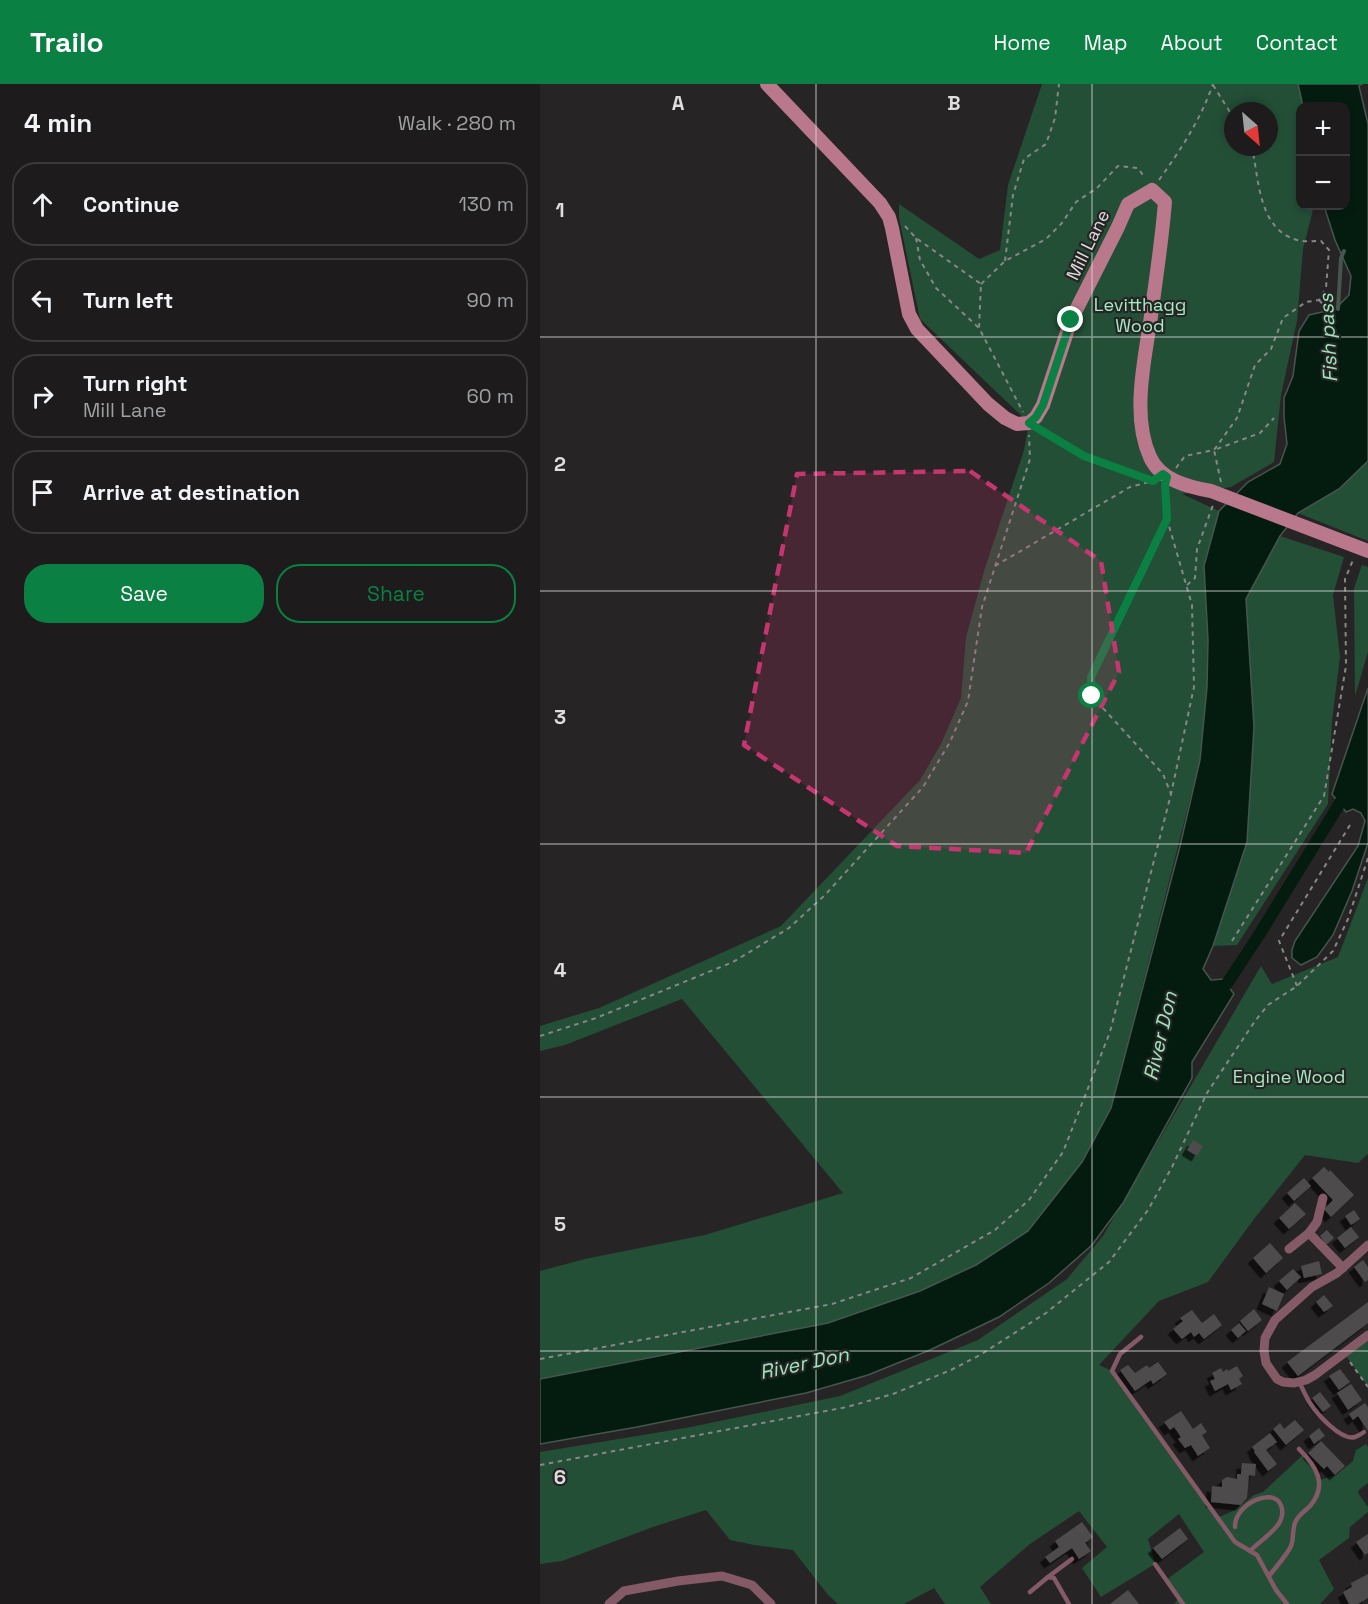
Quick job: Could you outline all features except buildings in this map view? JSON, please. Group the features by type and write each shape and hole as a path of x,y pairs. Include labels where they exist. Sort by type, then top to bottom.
{"street":[{"path":"767,84 880,203 889,217 909,314 917,329 988,405 1017,424 1029,423"},
{"path":"1152,190 1166,202 1140,392 1142,433 1150,458 1161,478 1215,492 1363,549"},
{"name":"Mill Lane","path":"1029,423 1036,417 1043,405 1071,320 1128,204 1152,190"},
{"path":"1289,1249 1309,1233 1317,1222 1323,1198"},
{"path":"1309,1233 1343,1268"},
{"path":"1368,1245 1343,1268 1312,1287 1275,1320 1265,1338 1266,1363 1277,1379 1283,1382 1299,1382 1315,1375 1368,1335"},
{"path":"609,1604 624,1591 722,1576 752,1585 771,1604"}],"lane":[{"path":"1141,1337 1120,1354 1112,1371 1235,1542 1257,1556 1276,1590 1287,1604"},
{"path":"1299,1382 1317,1413 1338,1433 1355,1437 1364,1432"},
{"path":"1269,1576 1291,1546 1295,1521 1312,1503 1318,1491 1319,1480 1316,1470 1299,1449"},
{"path":"1235,1527 1237,1514 1254,1500 1275,1498 1281,1504 1282,1519 1276,1528 1250,1551"},
{"path":"1030,1592 1072,1559"},
{"path":"1155,1564 1183,1604"},
{"path":"1048,1577 1054,1578 1070,1604"}],"path":[{"path":"1005,261 1013,195 1024,159 1046,144 1055,118 1059,84"},
{"path":"1213,85 1224,103"},
{"path":"979,328 981,284 1005,261 1046,239 1062,223 1076,202 1097,188 1118,166 1138,168 1152,190 1190,136 1202,114 1213,85"},
{"path":"1254,156 1262,201 1276,229 1297,240 1321,241 1329,250 1326,288 1319,300"},
{"path":"889,217 899,218 916,238 981,284"},
{"path":"540,1036 596,1018 733,962 789,928 825,895 923,787 950,742 968,701 982,607 1030,459 1029,423 979,328 936,288 920,260 916,238"},
{"path":"1319,300 1326,308"},
{"path":"1187,586 1195,578 1197,549 1215,492 1214,450 1238,418 1255,365 1271,349 1283,318 1306,302 1319,300"},
{"path":"995,566 1130,487 1161,478 1185,456 1214,450 1260,433 1274,418"},
{"path":"540,1359 832,1304 911,1278 994,1230 1029,1200 1063,1152 1110,1032 1171,794 1194,687 1192,605 1167,519 1165,485 1161,478 1084,456 1029,423"},
{"path":"1167,519 1091,677 1092,696 1163,774 1171,794"},
{"path":"1232,941 1324,796 1346,666 1345,579 1363,549"},
{"path":"1297,986 1279,941 1350,825"},
{"path":"540,1465 848,1407 893,1394 951,1370 980,1355 1046,1313 1109,1262 1148,1210 1172,1167 1207,1093 1255,1021 1268,1005 1297,986 1333,951 1348,919 1368,858"},
{"path":"1344,1353 1368,1387"}],"highlighted area":[{"path":"970,471 1101,561 1119,672 1026,853 897,846 744,745 797,474"}],"green space":[{"name":"Levitthagg Wood","path":"1042,84 1298,84 1302,102 1296,102 1296,210 1313,210 1303,249 1297,321 1281,395 1274,462 1231,487 1182,494 1219,511 1204,566 1208,640 1207,687 1200,760 1111,1108 1082,1162 1028,1231 976,1265 920,1291 828,1323 540,1379 540,1271 585,1259 705,1235 843,1193 682,999 565,1045 540,1051 540,1026 599,1008 781,926 920,780 941,744 961,698 966,637 985,568 1024,450 1029,423 920,319 899,218 899,204 979,259 1000,250 1008,185"},
{"path":"1368,461 1368,541 1298,513 1339,489"},
{"path":"1280,536 1344,557 1333,595 1340,657 1332,721 1328,804 1237,945 1213,946 1247,842 1254,727 1246,599"},
{"path":"1362,565 1368,567 1368,652 1355,696 1354,588"},
{"name":"Engine Wood","path":"1368,878 1368,1154 1358,1163 1305,1155 1208,1282 1159,1301 1099,1365 1112,1371 1217,1518 1235,1510 1254,1495 1263,1492 1304,1454 1320,1480 1336,1475 1353,1461 1356,1450 1366,1444 1368,1447 1368,1483 1358,1493 1368,1507 1368,1512 1350,1527 1349,1538 1319,1560 1334,1589 1320,1604 1174,1604 1179,1598 1166,1580 1204,1552 1179,1514 1148,1539 1155,1564 1101,1597 1082,1568 1107,1547 1079,1511 1030,1544 980,1587 991,1604 945,1604 934,1588 904,1604 838,1604 828,1595 793,1550 730,1540 706,1510 562,1561 540,1564 540,1452 691,1427 840,1396 978,1340 1067,1279 1103,1236 1261,966 1272,984 1338,957"},
{"path":"1368,1335 1368,1387 1344,1353"}],"water":[{"name":"River Don","path":"1298,84 1362,84 1359,86 1368,124 1368,461 1339,489 1298,513 1280,536 1246,599 1254,727 1247,842 1213,946 1203,969 1211,980 1223,979 1234,994 1192,1062 1192,1078 1123,1203 1092,1245 1049,1283 999,1317 930,1350 868,1375 806,1393 540,1444 540,1379 828,1323 920,1291 976,1265 1028,1231 1082,1162 1111,1108 1180,846 1200,760 1207,687 1208,640 1204,566 1219,511 1248,482 1280,464 1287,444 1284,398 1293,376 1299,331 1309,315 1335,309 1349,295 1351,276 1335,240 1325,210 1350,210 1350,102 1302,102"},
{"path":"1368,688 1368,843 1352,891 1333,935 1317,957 1301,965 1292,958 1295,941 1358,846 1365,821 1361,813 1353,809 1346,812 1332,794"}],"waterway":[{"name":"Fish pass","path":"1338,309 1341,258 1344,251"},
{"path":"1217,996 1259,935 1348,790"}],"route":[{"path":"1071,320 1043,405 1036,417 1029,423 1084,456 1153,481 1163,474 1167,477 1165,485 1167,519 1091,677 1092,696"}]}
